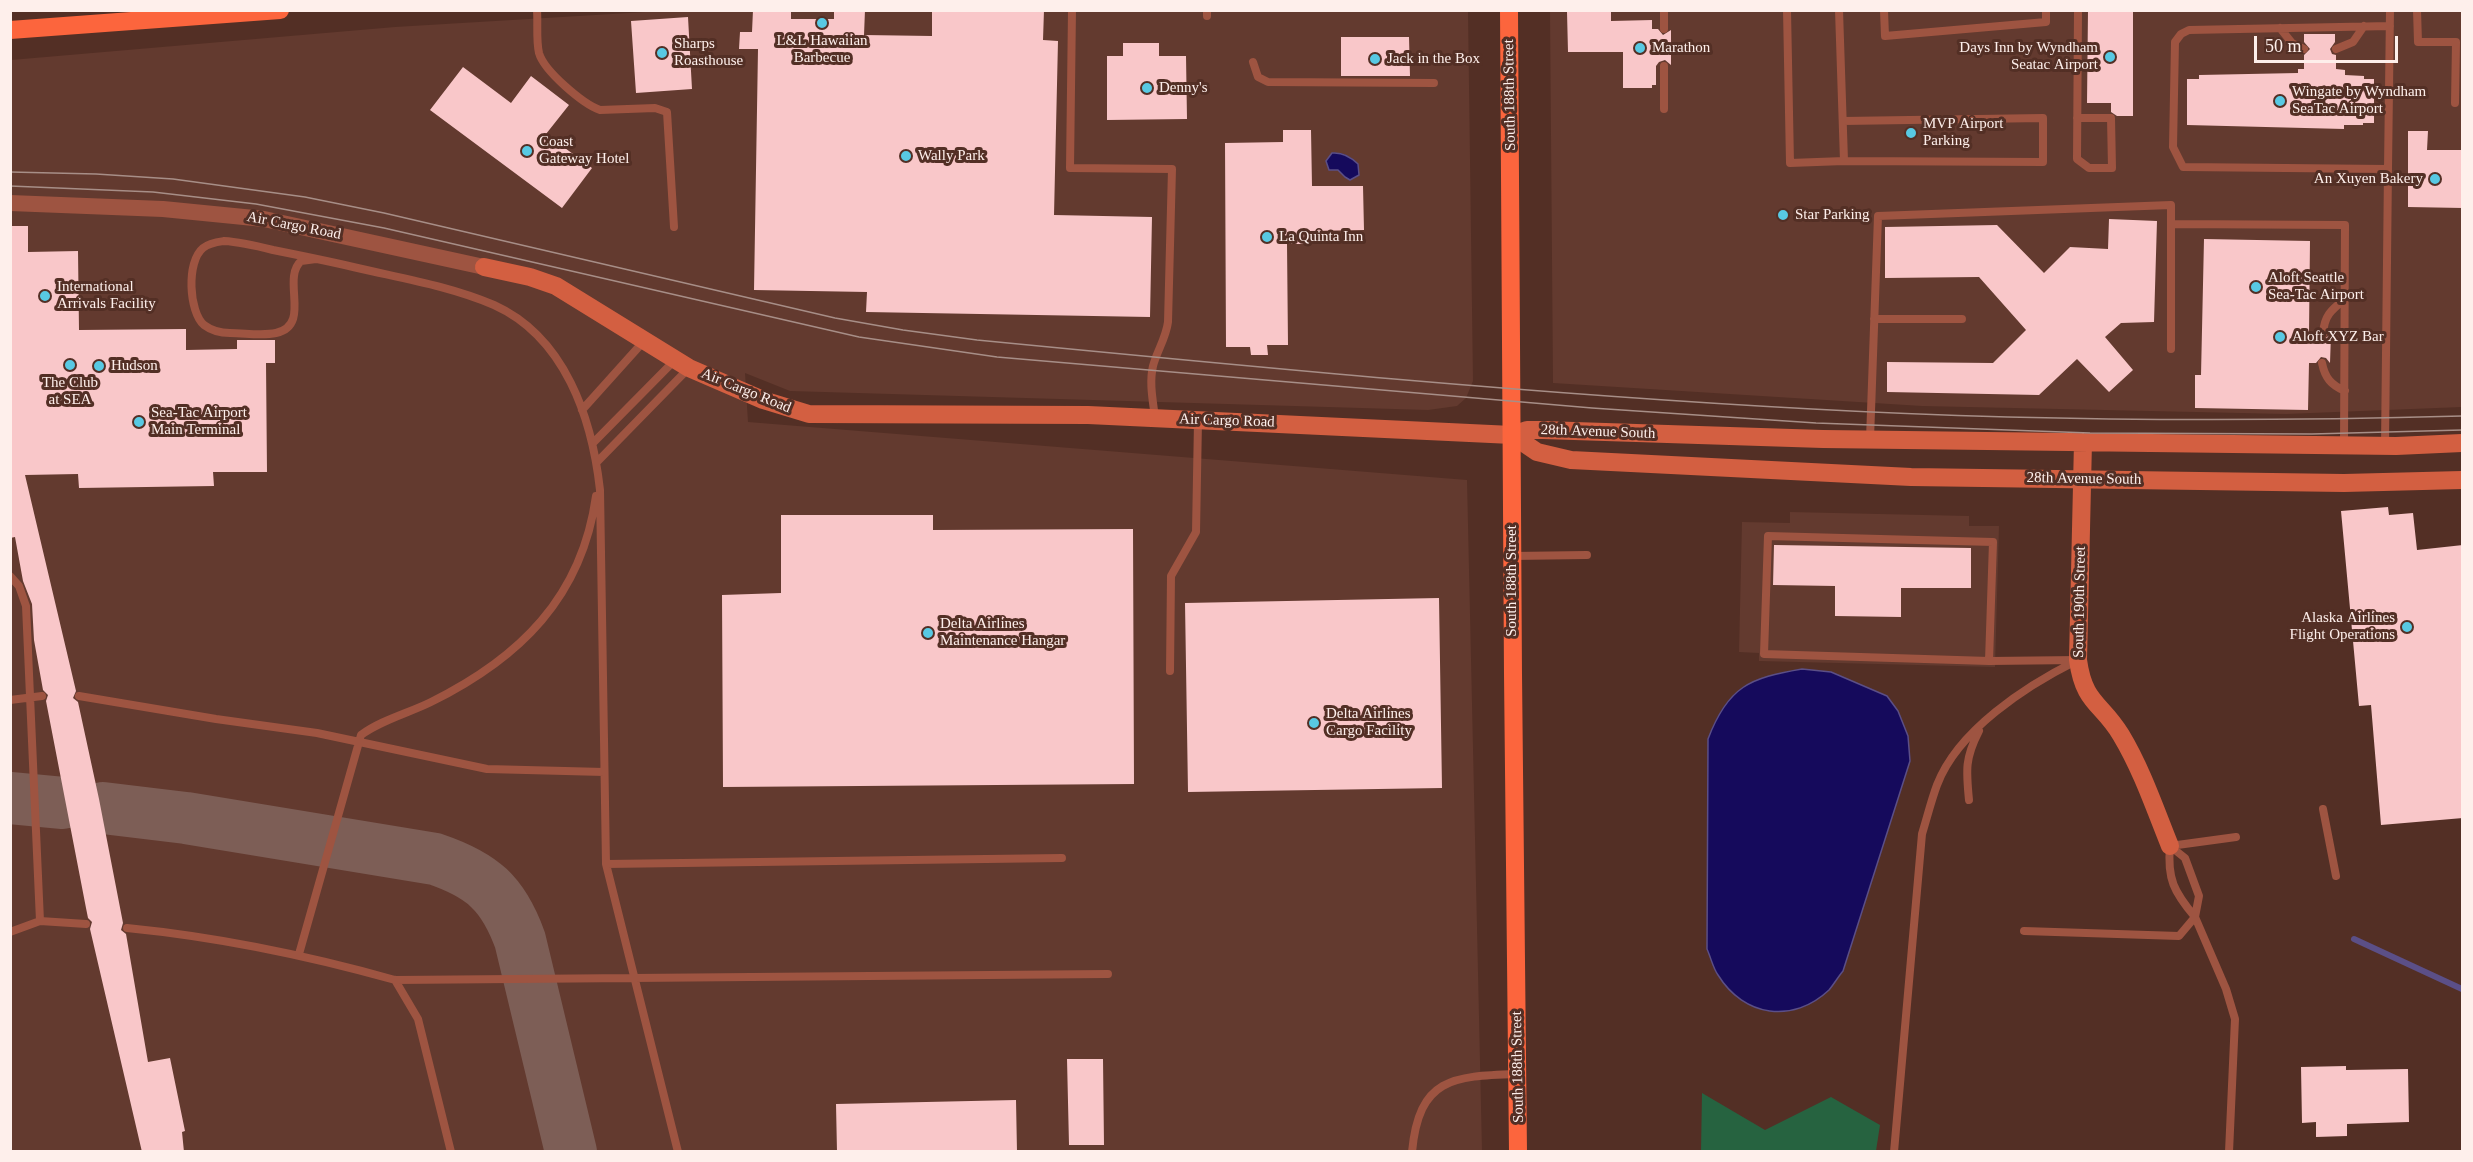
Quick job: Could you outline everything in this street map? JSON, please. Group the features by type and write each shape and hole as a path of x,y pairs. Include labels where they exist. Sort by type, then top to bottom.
{"main road":[{"path":"10,30 280,10"},
{"name":"South 188th Street","path":"1509,10 1518,1152"},
{"name":"Air Cargo Road","path":"484,267 530,277 556,286 683,364 763,400 809,414 1034,414 1512,435"},
{"name":"28th Avenue South","path":"1512,435 1527,430 1543,430 1870,439 2385,446 2463,442"},
{"name":"28th Avenue South","path":"1512,435 1537,452 1571,459 1857,476 2344,483 2463,480"},
{"name":"South 190th Street","path":"2083,442 2078,660 2080,677 2088,697 2120,733 2144,780 2170,846"}],"street":[{"name":"Air Cargo Road","path":"10,203 162,209 264,219 484,267"}],"lane":[{"path":"537,10 538,51 543,62 552,73 592,107 600,110 655,108 667,112 674,227"},
{"path":"1072,10 1070,168 1172,169 1168,322 1167,332 1154,363 1152,374 1155,418"},
{"path":"1664,10 1664,30"},
{"path":"1787,10 1790,163 2043,162 2043,118 1843,121"},
{"path":"1839,10 1844,161"},
{"path":"1884,10 1885,36 2046,22 2046,10"},
{"path":"2077,118 2111,118 2112,168 2089,168 2077,159 2077,118 2078,10"},
{"path":"2385,446 2390,10"},
{"path":"2417,10 2418,42 2456,42 2455,103"},
{"path":"2336,49 2353,42 2364,26"},
{"path":"2388,169 2183,167 2174,147 2175,42 2181,34 2189,30 2390,26"},
{"path":"2280,28 2292,43 2304,49"},
{"path":"1253,62 1258,77 1268,82 1434,83"},
{"path":"1664,66 1665,109"},
{"path":"1870,439 1878,216 2171,205 2170,349"},
{"path":"2171,224 2345,225 2344,445"},
{"path":"316,258 301,261 295,268 295,311 285,330 268,334 224,333 213,331 198,317 192,289 194,264 198,254 212,243 235,242 316,258 446,289 496,306 529,328 544,343 569,379 582,410 593,443 600,506 606,864 678,1152"},
{"path":"2323,334 2324,321 2330,311 2345,299"},
{"path":"1874,319 1962,319"},
{"path":"582,410 644,341"},
{"path":"2322,363 2324,375 2333,386 2345,391"},
{"path":"593,443 683,364"},
{"path":"299,954 357,742 364,733 431,702 475,677 522,641 549,613 565,589 582,555 593,514 597,466 683,364"},
{"path":"1170,671 1171,576 1196,532 1198,421"},
{"path":"1989,661 1993,542 1768,536 1764,654 1989,661 2078,660"},
{"path":"1512,556 1587,555"},
{"path":"10,576 19,586 24,599 31,697 40,921"},
{"path":"1894,1152 1922,834 1937,783 1959,746 2000,709 2041,678 2078,660"},
{"path":"10,700 42,696"},
{"path":"79,696 317,734 487,769 604,772"},
{"path":"1970,800 1966,766 1970,749 1982,725"},
{"path":"2322,809 2336,876"},
{"path":"2170,846 2236,837"},
{"path":"2024,931 2179,936 2195,917 2199,896 2185,858 2170,846"},
{"path":"2170,846 2168,868 2176,895 2195,917 2226,989 2235,1019 2229,1152"},
{"path":"606,864 1062,858"},
{"path":"10,932 40,921 86,924"},
{"path":"127,928 193,935 299,954 395,980 1108,974"},
{"path":"395,980 411,1003 418,1019 451,1152"},
{"path":"1412,1152 1419,1114 1428,1097 1437,1089 1465,1077 1518,1074"}],"shaded area":[{"path":"662,11 1468,11 1473,381 1466,398 1457,406 1428,410 790,391 745,373 748,422 1467,480 1482,1151 11,1152 11,60 395,27"},
{"path":"1550,11 2462,11 2462,407 2286,414 1922,406 1553,383"},
{"path":"1332,153 1343,154 1353,159 1358,164 1359,175 1350,180 1338,170 1329,170 1326,161"},
{"path":"1790,512 1969,516 1969,526 1999,526 1995,667 1759,661 1759,653 1739,652 1742,522 1790,523"},
{"path":"1802,669 1831,672 1887,696 1898,711 1908,736 1910,761 1843,971 1829,990 1815,1001 1800,1008 1770,1011 1741,1000 1729,989 1716,972 1707,949 1708,739 1724,707 1743,688 1768,676"}],"green space":[{"path":"1702,1093 1765,1130 1831,1097 1880,1125 1876,1151 1701,1151"}],"building":[{"name":"Wally Park","path":"753,10 791,10 791,19 834,19 834,10 865,10 864,35 932,36 932,10 1044,10 1043,40 1058,41 1054,215 1152,217 1150,317 866,312 867,292 754,290 758,49 739,49 740,32 752,32"},
{"name":"Days Inn by Wyndham Seatac Airport","path":"2088,10 2133,10 2133,116 2117,116 2111,112 2111,103 2087,103"},
{"path":"1567,12 1611,12 1611,21 1652,20 1652,29 1658,29 1663,35 1671,30 1671,65 1665,60 1659,62 1656,66 1656,85 1652,85 1652,88 1623,88 1623,52 1568,52"},
{"name":"Sharps Roasthouse","path":"688,17 692,89 636,93 631,21"},
{"name":"Wingate by Wyndham SeaTac Airport","path":"2304,34 2335,34 2335,42 2330,49 2332,54 2336,55 2336,69 2345,70 2345,75 2374,79 2374,123 2344,125 2344,129 2187,125 2187,79 2199,79 2199,75 2298,73 2298,69 2304,69 2304,55 2310,49 2304,42"},
{"name":"Jack in the Box","path":"1341,37 1409,37 1410,76 1341,76"},
{"name":"Denny's","path":"1123,43 1159,43 1159,56 1186,56 1187,119 1107,120 1107,56 1123,56"},
{"name":"Coast Gateway Hotel","path":"463,67 511,103 531,76 569,105 546,134 592,168 562,208 430,110"},
{"name":"La Quinta Inn","path":"1283,130 1311,130 1312,186 1363,186 1364,230 1310,231 1310,244 1287,244 1288,345 1267,345 1268,355 1251,355 1250,347 1226,347 1225,143 1283,142"},
{"name":"An Xuyen Bakery","path":"2408,131 2428,131 2427,150 2463,150 2463,208 2408,207"},
{"path":"2109,219 2157,221 2154,322 2121,323 2105,337 2133,370 2109,392 2077,359 2039,395 1887,392 1887,362 1993,363 2026,330 1979,277 1885,278 1885,227 1997,225 2044,273 2070,247 2108,249"},
{"path":"10,226 28,226 28,252 78,251 79,330 186,329 186,350 237,349 237,340 275,340 275,363 266,363 267,472 213,472 214,486 79,488 78,474 25,475 76,691 73,698 78,702 99,799 123,923 121,930 126,934 148,1062 170,1058 185,1131 182,1132 184,1152 142,1152 90,929 92,922 88,918 46,701 48,695 43,690 34,640 32,604 23,581 15,537 10,538"},
{"name":"Aloft Seattle Sea-Tac Airport","path":"2204,239 2310,241 2309,333 2317,334 2319,339 2323,340 2331,334 2330,363 2326,358 2321,357 2316,363 2309,363 2308,410 2195,408 2195,375 2201,375"},
{"name":"Alaska Airlines Flight Operations","path":"2388,507 2389,515 2413,513 2417,550 2463,545 2463,818 2381,825 2371,705 2359,706 2341,511"},
{"name":"Delta Airlines Maintenance Hangar","path":"781,515 933,515 933,530 1133,529 1134,784 723,787 722,595 781,593"},
{"path":"1774,545 1971,548 1971,588 1901,588 1901,617 1835,616 1835,586 1773,585"},
{"name":"Delta Airlines Cargo Facility","path":"1439,598 1442,788 1188,792 1185,603"},
{"path":"1067,1059 1103,1059 1104,1145 1069,1145"},
{"path":"2346,1066 2346,1070 2408,1069 2409,1122 2347,1124 2347,1136 2316,1137 2316,1122 2302,1123 2301,1067"},
{"path":"1016,1100 1017,1152 837,1152 836,1104"}],"waterway":[{"path":"2354,939 2462,989"}],"taxiway":[{"path":"10,798 63,803"},
{"path":"103,808 186,818 435,859 478,879 498,898 520,940 571,1152"}],"tram line":[{"path":"10,172 173,179 305,197 384,213 835,318 977,340 1498,388 1812,409 1975,416 2137,419 2462,416"},
{"path":"10,186 153,192 256,204 384,228 859,337 997,357 1592,408 1816,423 2090,433 2312,434 2462,430"}],"place":[{"name":"L&L Hawaiian Barbecue","path":"822,23"},
{"name":"Marathon","path":"1640,48"},
{"name":"Sharps Roasthouse","path":"662,53"},
{"name":"Days Inn by Wyndham Seatac Airport","path":"2110,57"},
{"name":"Jack in the Box","path":"1375,59"},
{"name":"Denny's","path":"1147,88"},
{"name":"Wingate by Wyndham SeaTac Airport","path":"2280,101"},
{"name":"MVP Airport Parking","path":"1911,133"},
{"name":"Coast Gateway Hotel","path":"527,151"},
{"name":"Wally Park","path":"906,156"},
{"name":"An Xuyen Bakery","path":"2435,179"},
{"name":"Star Parking","path":"1783,215"},
{"name":"La Quinta Inn","path":"1267,237"},
{"name":"Aloft Seattle Sea-Tac Airport","path":"2256,287"},
{"name":"International Arrivals Facility","path":"45,296"},
{"name":"Aloft XYZ Bar","path":"2280,337"},
{"name":"The Club at SEA","path":"70,365"},
{"name":"Hudson","path":"99,366"},
{"name":"Sea-Tac Airport Main Terminal","path":"139,422"},
{"name":"Alaska Airlines Flight Operations","path":"2407,627"},
{"name":"Delta Airlines Maintenance Hangar","path":"928,633"},
{"name":"Delta Airlines Cargo Facility","path":"1314,723"}]}
